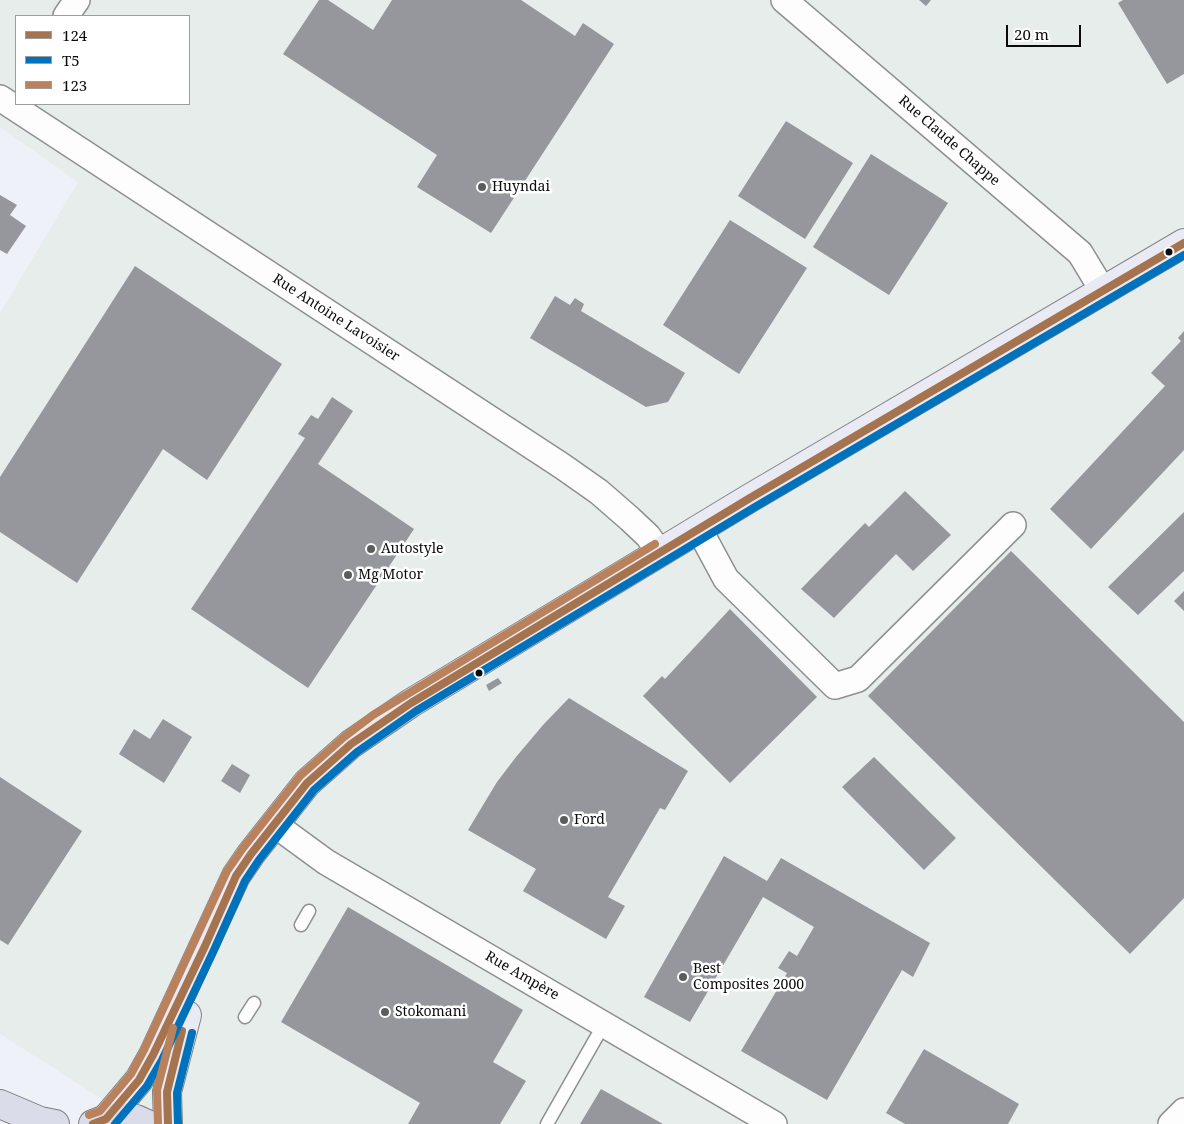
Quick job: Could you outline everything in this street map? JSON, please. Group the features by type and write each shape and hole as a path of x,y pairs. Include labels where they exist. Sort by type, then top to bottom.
{"main road":[{"path":"100,1121 139,1080 153,1055 236,876 307,783 351,744 378,724 660,552 1184,243"},
{"path":"168,1124 167,1092 205,946"},
{"path":"0,1104 40,1121 55,1124"},
{"path":"100,1121 121,1117 136,1119 147,1124"}],"street":[{"path":"67,15 77,0"},
{"name":"Rue Claude Chappe","path":"784,0 1080,253 1103,291"},
{"name":"Rue Antoine Lavoisier","path":"18,105 562,466 599,492 630,519 648,536 660,552"},
{"path":"699,529 726,579 835,686 858,679 1014,525"},
{"name":"Rue Ampère","path":"274,824 326,862 774,1124"},
{"path":"1171,1124 1184,1111"}],"lane":[{"path":"301,925 309,911"},
{"path":"245,1017 254,1003"},
{"path":"547,1124 604,1024"}],"shaded area":[{"path":"0,0 1184,0 1184,1124 141,1124 0,1034 0,313 78,182 0,127"}],"building":[{"path":"319,0 328,0 373,30 392,0 521,0 575,36 583,23 614,44 491,233 417,187 437,155 283,54"},
{"path":"919,0 931,0 926,6"},
{"path":"1123,0 1184,0 1184,74 1167,84 1118,3"},
{"path":"786,121 853,163 805,239 738,196"},
{"path":"871,154 948,203 889,295 813,247"},
{"path":"0,195 17,205 10,215 26,226 7,254 0,250"},
{"path":"730,220 807,268 739,374 663,325"},
{"path":"135,266 282,364 207,480 163,449 77,583 0,532 0,477"},
{"path":"555,296 570,305 575,298 584,304 581,311 685,373 668,402 646,407 530,338"},
{"path":"1184,331 1184,450 1091,549 1050,509 1165,386 1151,373 1181,341 1178,338"},
{"path":"332,397 353,411 318,464 414,529 308,688 191,609 305,438 298,434 311,415 318,419"},
{"path":"905,491 951,535 913,571 896,554 834,618 801,589 865,523 869,527"},
{"path":"1184,512 1184,571 1138,615 1108,587"},
{"path":"1011,551 1184,722 1184,898 1130,954 868,696"},
{"path":"1184,591 1184,611 1174,601"},
{"path":"730,609 817,697 730,783 643,696 662,676 665,679"},
{"path":"498,678 502,683 489,691 486,685"},
{"name":"Ford","path":"569,698 688,771 665,810 660,808 608,897 625,906 606,939 523,891 536,869 468,830 497,782 516,757"},
{"path":"163,719 192,737 164,783 119,754 134,729 150,739"},
{"path":"874,757 956,838 924,870 842,787"},
{"path":"232,764 250,775 240,793 221,781"},
{"path":"0,777 82,831 8,945 0,940"},
{"path":"724,856 767,881 781,858 930,943 913,977 902,970 827,1100 741,1051 787,973 778,968 789,951 797,956 814,927 763,897 690,1022 644,997"},
{"path":"348,907 523,1010 493,1062 526,1081 500,1124 408,1124 420,1103 281,1022"},
{"path":"924,1049 1019,1104 1008,1124 905,1124 886,1113"},
{"path":"601,1089 663,1124 580,1124"}],"transit line":[{"name":"124","path":"93,1124 106,1119 139,1080 153,1055 205,946 236,876 307,783 351,744 411,703 750,498 1184,243"},
{"name":"T5","path":"115,1124 147,1086 162,1060 245,881 259,860 314,790 357,752 416,711 755,507 1184,255"},
{"name":"123","path":"89,1115 100,1111 131,1074 227,871 300,776 344,737 373,715 655,544"},
{"name":"123","path":"158,1124 157,1090 173,1028"},
{"name":"124","path":"168,1124 167,1092 182,1031"},
{"name":"T5","path":"178,1124 177,1093 192,1033"}],"place":[{"name":"Huyndai","path":"482,187"},
{"name":"Autostyle","path":"371,549"},
{"name":"Mg Motor","path":"348,575"},
{"name":"Ford","path":"564,820"},
{"name":"Best Composites 2000","path":"683,977"},
{"name":"Stokomani","path":"385,1012"}]}
